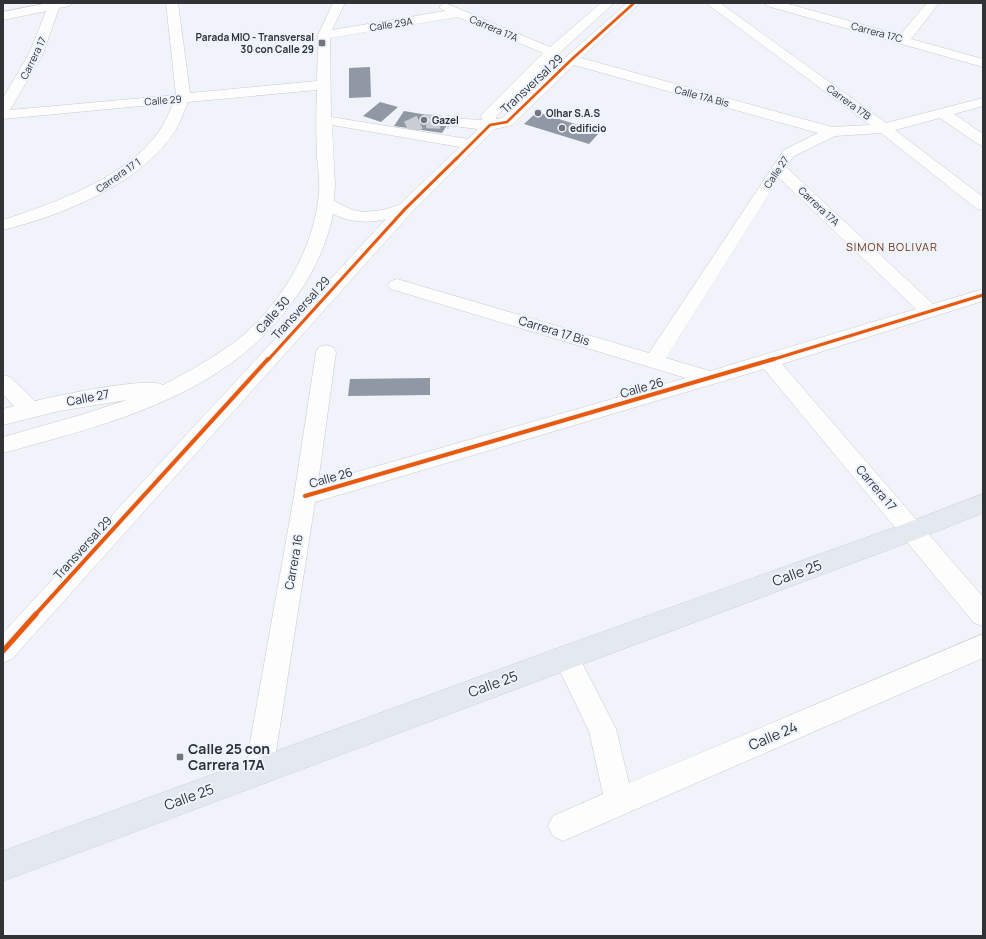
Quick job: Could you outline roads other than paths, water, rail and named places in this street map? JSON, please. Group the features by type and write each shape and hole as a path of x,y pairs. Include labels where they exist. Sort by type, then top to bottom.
{"main road":[{"name":"Calle 25","path":"3,866 566,657 912,531 983,503"}],"street":[{"path":"3,16 59,3"},
{"name":"Carrera 17","path":"3,110 36,54 59,3"},
{"name":"Carrera 17 1","path":"3,226 41,214 97,190 139,162 163,135 173,119 182,98 172,3"},
{"name":"Calle 30","path":"3,445 114,413 175,388 223,362 263,329 287,300 309,262 322,229 326,203 323,85 324,35 339,3"},
{"name":"Carrera 17A","path":"437,3 552,52"},
{"name":"Transversal 29","path":"490,125 488,116 552,52 608,3"},
{"name":"Transversal 29","path":"3,651 405,208 490,125 507,122 571,60 634,3"},
{"name":"Carrera 17B","path":"712,3 732,8 983,205"},
{"name":"Carrera 17C","path":"771,3 904,39 983,63"},
{"path":"904,39 933,3"},
{"name":"Calle 29A","path":"324,35 458,13"},
{"name":"Calle 17A Bis","path":"571,60 832,132"},
{"name":"Calle 29","path":"3,115 323,85"},
{"name":"Calle 27","path":"654,361 778,168 790,152 832,132 884,128 983,102"},
{"path":"942,112 983,141"},
{"path":"325,120 403,130 472,144"},
{"path":"449,122 490,125"},
{"name":"Carrera 17A","path":"778,168 929,311"},
{"path":"326,203 339,213 360,218 382,217 405,208"},
{"name":"Carrera 17 Bis","path":"397,285 711,378"},
{"name":"Calle 26","path":"306,496 711,378 929,311 983,296"},
{"name":"Carrera 16","path":"259,771 306,496 326,352"},
{"name":"Carrera 17","path":"768,361 983,615"},
{"path":"3,382 30,409"},
{"name":"Calle 27","path":"3,417 30,409 119,392 175,388"},
{"name":"Calle 24","path":"563,826 983,646"},
{"path":"566,657 602,729 619,801"}],"tunnel":[{"path":"407,128 422,121 449,122"}],"place":[{"name":"Parada MIO - Transversal 30 con Calle 29","path":"322,43"},
{"name":"Olhar S.A.S","path":"538,113"},
{"name":"Gazel","path":"424,120"},
{"name":"edificio","path":"562,128"},
{"name":"Calle 25 con Carrera 17A","path":"180,757"}],"district":[{"name":"SIMON BOLIVAR","path":"892,247"}]}
